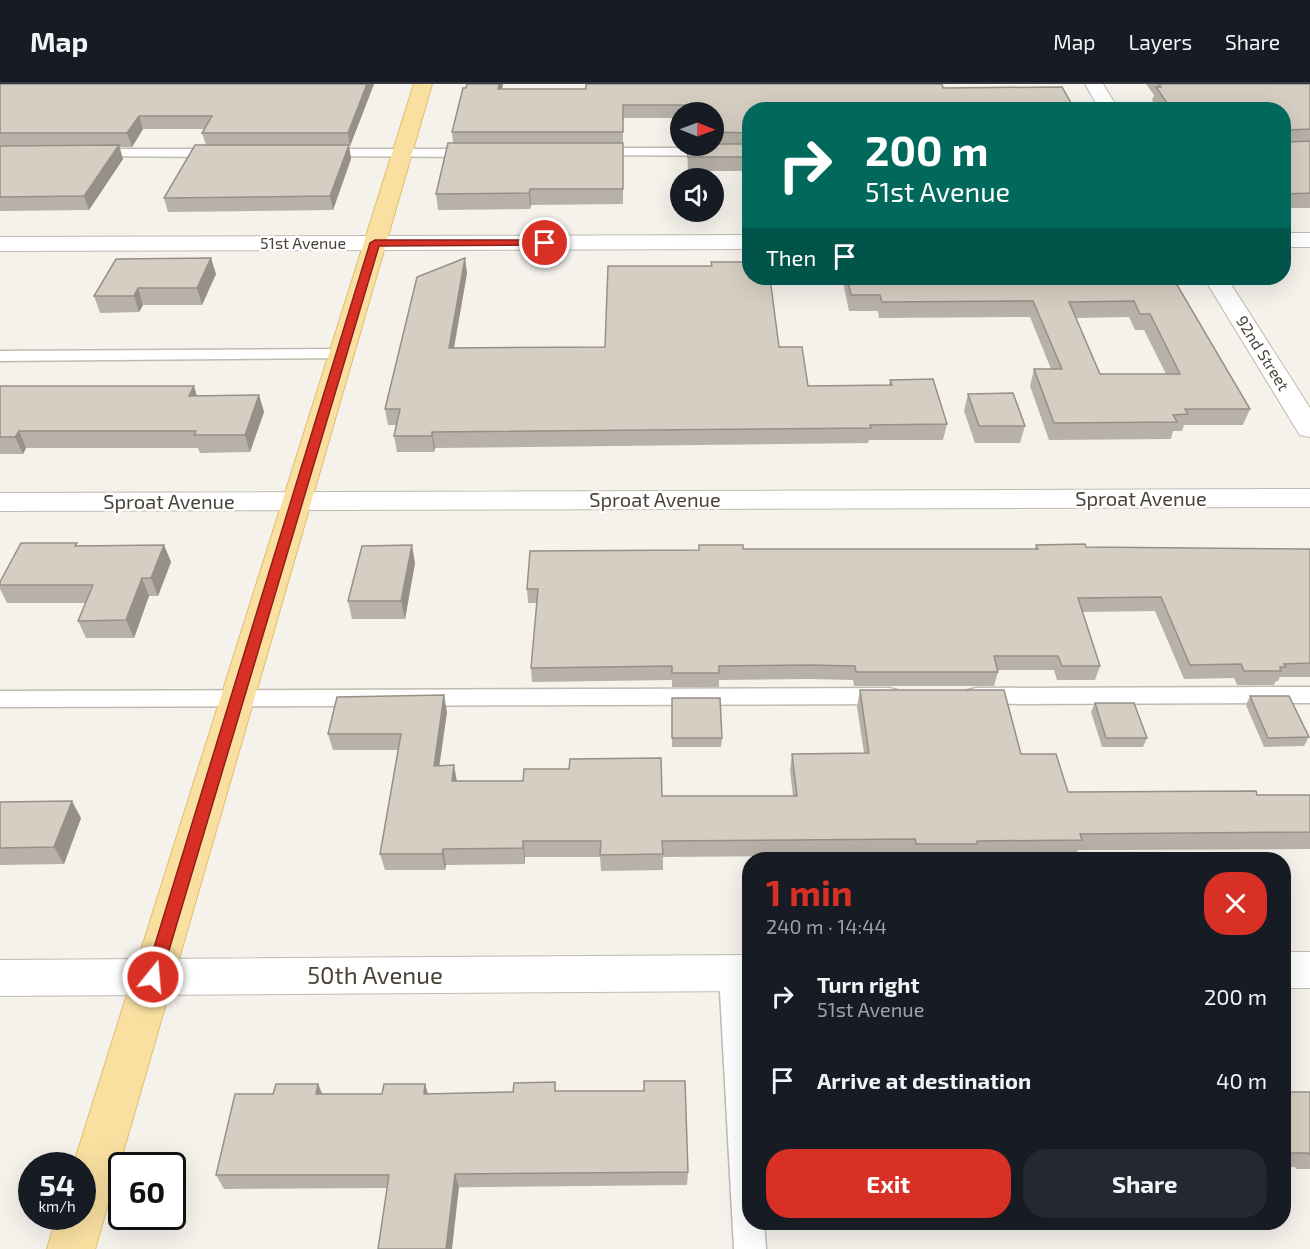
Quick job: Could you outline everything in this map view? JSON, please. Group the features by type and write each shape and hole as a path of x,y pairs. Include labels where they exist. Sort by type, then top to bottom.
{"main road":[{"path":"96,1164 423,84"},
{"path":"71,1249 77,1230"}],"street":[{"path":"1094,84 1105,102"},
{"path":"1291,240 1310,240"},
{"name":"51st Avenue","path":"0,244 742,242"},
{"name":"92nd Street","path":"1219,285 1310,429"},
{"name":"Sproat Avenue","path":"0,502 1310,498"},
{"path":"1291,970 1310,970"},
{"name":"50th Avenue","path":"0,978 741,973"}],"lane":[{"path":"578,152 742,152"},
{"path":"83,153 237,153"},
{"path":"308,153 488,153"},
{"path":"0,356 341,354"},
{"path":"950,696 1310,695"},
{"path":"0,699 914,696"},
{"path":"741,973 742,1004"},
{"path":"749,1230 750,1249"}],"building":[{"path":"0,84 367,84 348,133 202,133 212,116 139,116 127,133 0,133"},
{"path":"467,84 499,84 498,89 586,89 586,84 942,84 943,88 1062,87 1070,102 742,102 742,133 724,132 724,102 670,102 670,105 623,105 623,132 452,132 463,88 466,88"},
{"path":"1159,84 1310,84 1310,129 1291,130 1291,102 1166,102 1156,87 1161,87"},
{"path":"1310,141 1310,193 1291,194 1291,142"},
{"path":"448,143 623,143 623,189 530,189 529,193 436,194"},
{"path":"724,144 742,144 742,157 688,157 724,156"},
{"path":"119,145 84,196 0,197 0,146"},
{"path":"195,145 349,145 330,196 164,198"},
{"path":"211,258 197,288 138,288 134,296 94,296 116,259"},
{"path":"465,258 449,348 605,347 608,266 712,266 711,262 742,262 742,285 771,285 779,347 802,347 808,386 892,385 890,380 933,379 947,424 870,425 871,428 432,432 432,436 394,436 400,409 385,409 417,277"},
{"path":"849,285 1177,285 1250,409 1185,409 1188,414 1173,415 1177,422 1054,423 1034,369 1062,369 1033,301 882,302 880,295 851,295","holes":["1134,301 1140,314 1150,314 1180,374 1100,374 1069,302"]},
{"path":"0,386 194,386 189,396 259,395 245,435 194,435 196,431 19,431 15,437 0,437"},
{"path":"1013,393 1025,426 979,426 968,394"},
{"path":"21,543 77,543 75,546 164,545 151,578 142,578 126,620 78,621 93,585 0,585"},
{"path":"1085,544 1086,547 1310,549 1310,663 1284,664 1286,667 1280,667 1281,671 1244,671 1241,664 1190,665 1161,597 1078,598 1100,666 1062,666 1058,656 994,656 998,672 856,672 855,666 811,665 719,666 719,673 672,673 672,666 531,668 538,589 527,589 530,551 699,550 699,545 743,545 743,549 1038,549 1036,545"},
{"path":"412,545 401,601 348,601 362,546"},
{"path":"860,690 1004,690 1021,754 1056,754 1068,792 1256,791 1257,795 1310,795 1310,832 1080,834 1082,840 977,841 977,844 916,844 915,839 662,841 663,854 600,855 601,841 523,841 523,848 443,849 442,854 380,854 401,734 328,734 337,697 444,695 434,766 454,765 452,781 523,781 524,769 569,769 570,759 661,758 662,796 797,796 792,754 869,753"},
{"path":"1250,696 1289,696 1309,737 1268,738"},
{"path":"672,698 720,698 722,738 672,738"},
{"path":"1095,703 1134,703 1147,738 1106,738"},
{"path":"72,801 54,847 0,848 0,802"},
{"path":"644,1081 685,1081 688,1172 455,1174 446,1249 378,1249 389,1175 216,1175 235,1094 273,1094 276,1084 318,1084 316,1094 382,1094 384,1084 425,1084 424,1094 513,1092 514,1083 555,1082 555,1091 644,1091"},
{"path":"1291,1092 1310,1092 1310,1155 1291,1153"}],"route":[{"path":"153,977 375,243 545,243"}]}
